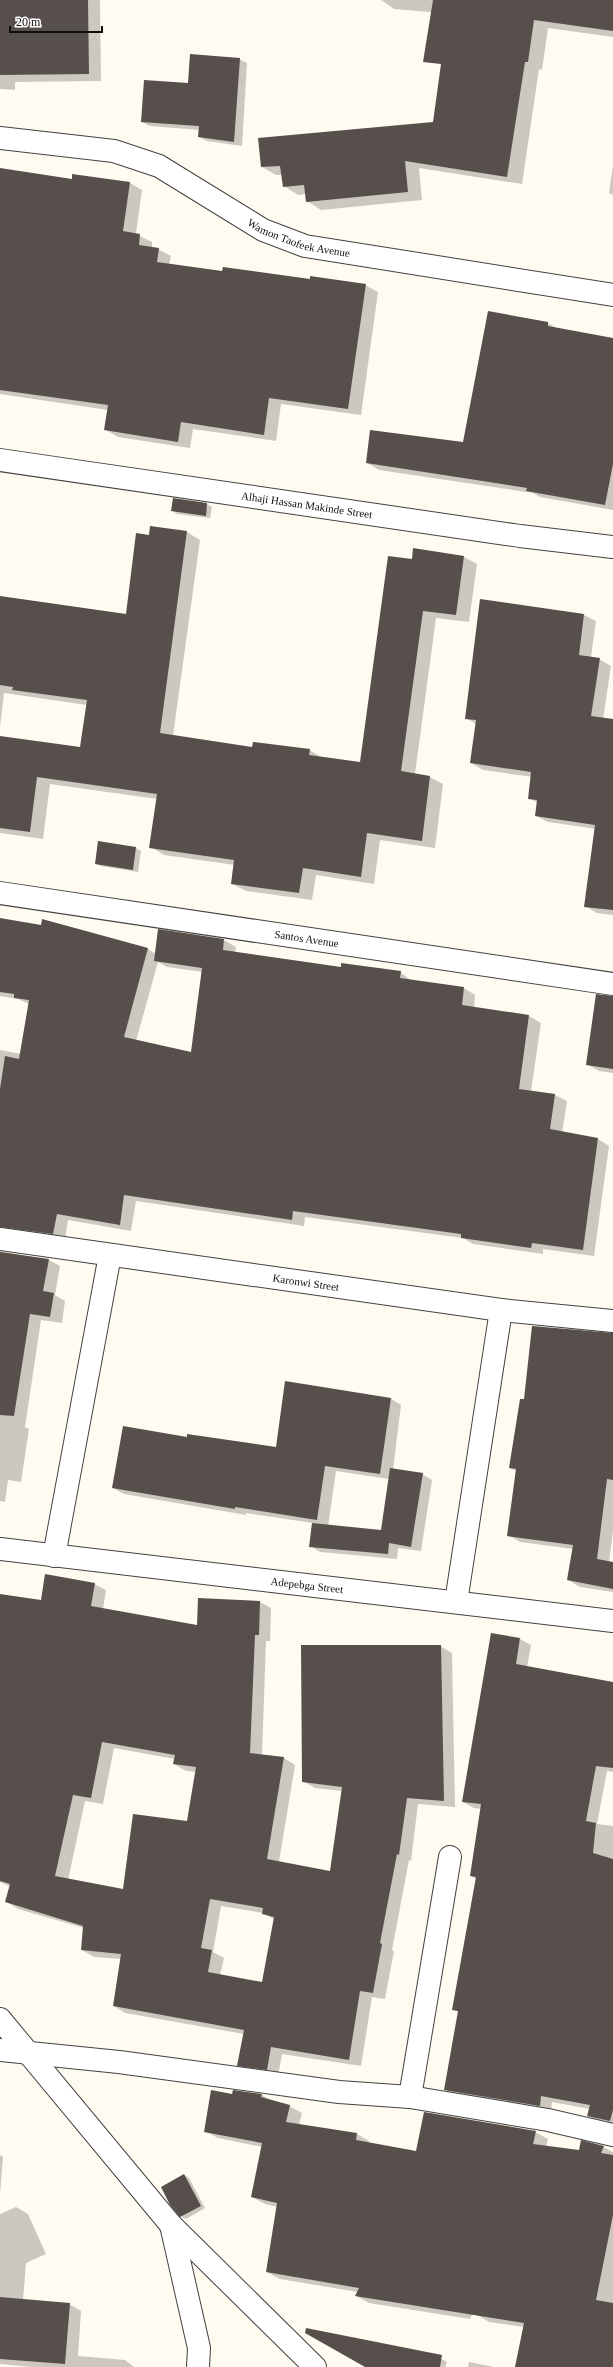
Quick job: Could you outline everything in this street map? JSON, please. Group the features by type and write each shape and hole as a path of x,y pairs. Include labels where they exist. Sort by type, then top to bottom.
{"street":[{"name":"Wamon Taofeek Avenue","path":"0,138 114,151 159,166 263,230 305,246 613,295"},
{"name":"Alhaji Hassan Makinde Street","path":"0,460 512,535 613,547"},
{"name":"Santos Avenue","path":"0,893 613,984"},
{"name":"Karonwi Street","path":"0,1239 501,1310 613,1321"},
{"path":"54,1556 110,1255"},
{"path":"456,1602 501,1310"},
{"name":"Adepebga Street","path":"0,1549 613,1620"},
{"path":"410,2097 450,1857"},
{"path":"0,2019 171,2225 316,2367"},
{"path":"0,2050 119,2062 339,2092 410,2097 548,2120 613,2135"},
{"path":"171,2225 199,2348 198,2367"}],"building":[{"path":"0,0 88,0 89,74 0,75"},
{"path":"433,0 613,0 613,31 534,20 528,62 525,62 507,177 405,161 408,192 306,202 304,185 283,187 280,166 261,167 258,138 433,122 441,64 423,62"},
{"path":"190,54 240,58 234,142 198,137 199,126 141,122 144,80 188,83"},
{"path":"0,168 72,179 72,174 130,182 123,231 140,234 139,245 159,248 157,262 222,271 223,267 310,279 310,276 366,284 348,409 269,398 264,435 181,422 178,442 104,430 108,405 0,390"},
{"path":"488,311 548,322 548,326 613,338 613,464 605,505 526,491 527,488 366,463 370,430 463,442"},
{"path":"173,498 207,503 206,516 171,511"},
{"path":"150,526 187,531 160,733 252,747 253,742 310,749 309,755 360,762 388,556 412,559 413,548 464,556 456,615 423,611 401,771 430,776 422,841 367,833 361,877 303,868 299,893 231,884 234,860 149,848 157,794 37,777 30,832 0,828 0,736 80,747 87,700 12,690 13,687 0,685 0,596 126,614 136,533 149,535"},
{"path":"480,599 584,614 579,655 600,658 591,716 613,719 613,910 584,907 595,825 535,816 537,800 528,799 531,772 470,763 476,720 465,719"},
{"path":"98,841 136,847 133,870 95,864"},
{"path":"0,918 41,925 42,919 148,948 124,1037 191,1052 202,968 154,961 158,929 224,939 223,950 341,967 341,963 401,971 400,978 464,987 462,1005 529,1015 519,1089 555,1094 550,1129 598,1138 583,1250 532,1243 531,1248 461,1238 461,1234 293,1211 292,1220 124,1195 120,1225 57,1214 53,1234 0,1227 0,1089 5,1056 19,1059 29,1000 14,998 14,994 0,992"},
{"path":"596,994 613,996 613,1069 586,1065"},
{"path":"0,1252 49,1259 43,1291 54,1293 50,1317 30,1314 14,1416 0,1415"},
{"path":"532,1326 613,1333 613,1480 607,1479 597,1559 613,1562 613,1589 567,1580 573,1545 507,1536 516,1469 509,1468 520,1399 524,1399"},
{"path":"285,1381 391,1398 380,1474 325,1466 317,1520 235,1507 235,1509 112,1488 123,1426 187,1437 187,1434 276,1447"},
{"path":"390,1468 423,1473 411,1547 389,1543 388,1554 309,1547 312,1523 381,1530"},
{"path":"45,1574 95,1583 91,1606 197,1625 198,1598 260,1601 259,1635 255,1635 250,1753 284,1757 267,1859 330,1871 342,1787 302,1782 301,1645 441,1645 444,1801 407,1798 399,1855 397,1854 380,1943 382,1944 373,1993 360,1991 349,2060 271,2047 267,2070 237,2066 244,2030 113,2006 121,1954 81,1950 83,1926 5,1902 10,1884 0,1881 0,1594 41,1600","holes":["102,1742 175,1755 173,1764 196,1767 187,1821 133,1814 123,1889 55,1876 73,1795 91,1798","210,1899 263,1908 262,1914 274,1917 262,1982 208,1972 212,1950 201,1948"]},
{"path":"491,1633 520,1638 516,1664 613,1682 613,1768 596,1766 586,1821 596,1823 593,1853 613,1859 613,2110 610,2121 587,2116 590,2105 541,2096 540,2106 444,2090 458,2011 452,2010 476,1877 470,1876 481,1804 462,1802"},
{"path":"211,2090 232,2094 233,2090 262,2094 261,2097 290,2105 286,2122 357,2133 356,2140 416,2151 424,2112 536,2131 533,2144 579,2150 581,2140 604,2146 601,2153 613,2155 613,2215 596,2300 613,2303 613,2367 515,2367 524,2323 355,2296 359,2288 266,2272 277,2203 251,2197 262,2143 204,2132"},
{"path":"184,2174 201,2206 180,2217 170,2205 161,2187"},
{"path":"0,2297 70,2303 65,2364 0,2359"},
{"path":"306,2328 442,2355 440,2367 365,2367 305,2333"}]}
